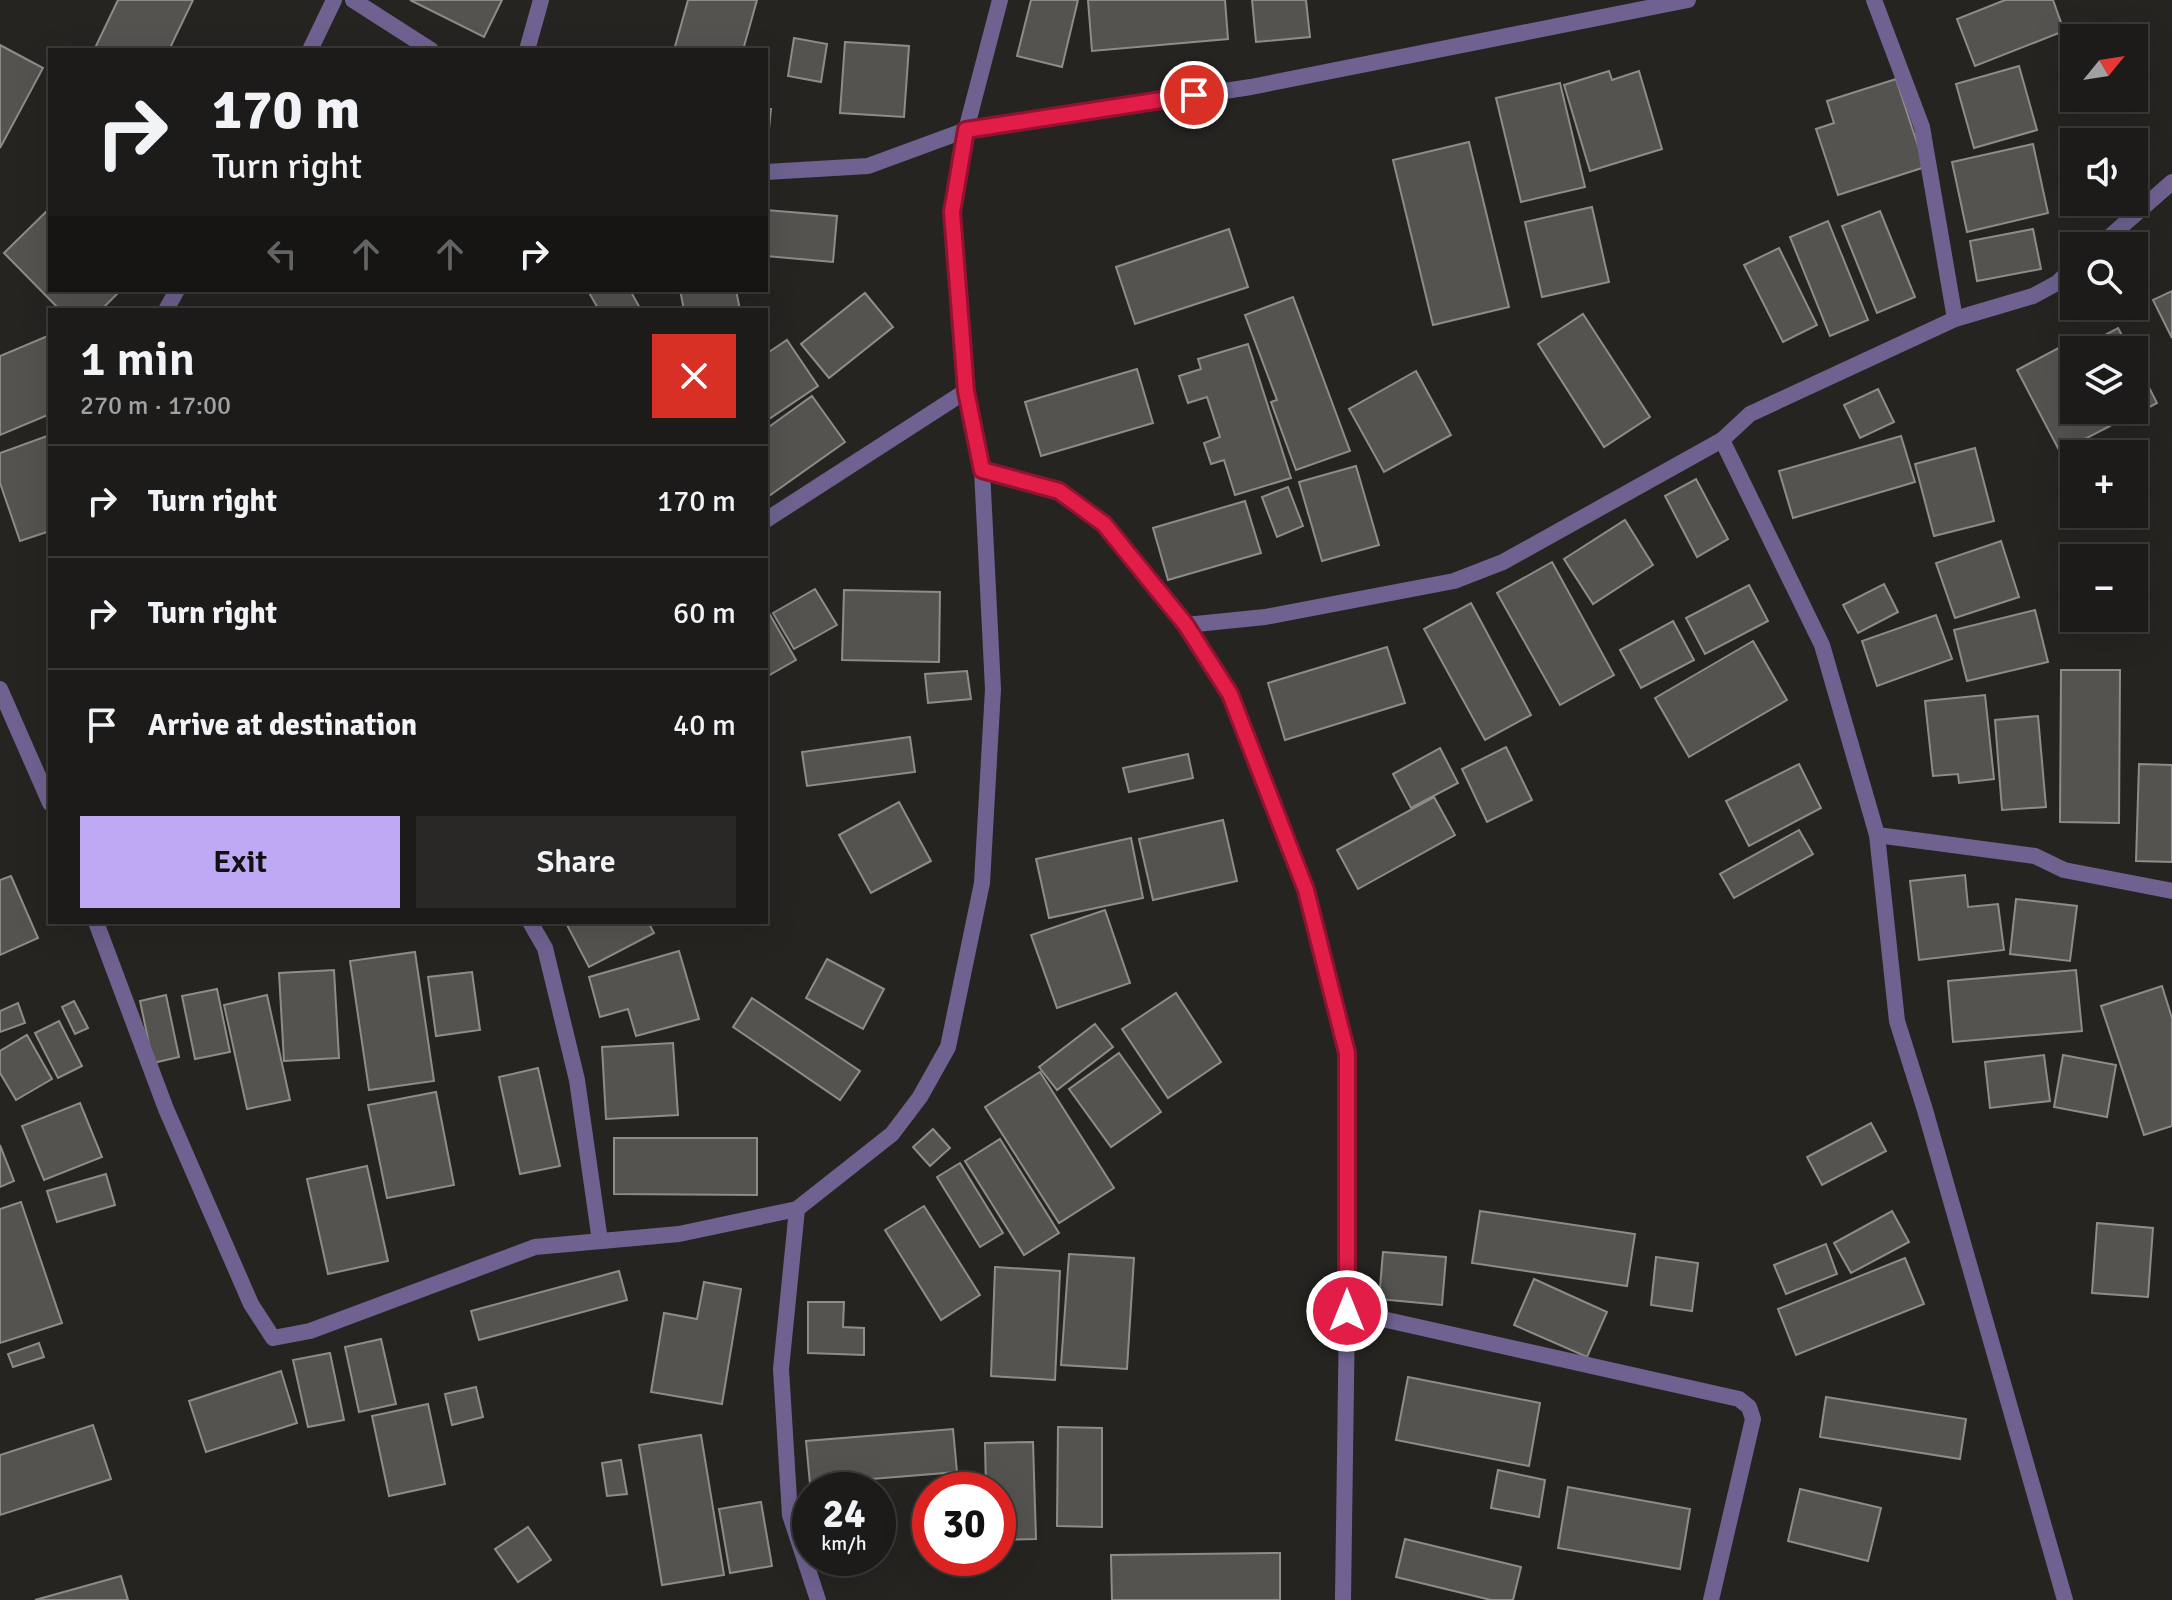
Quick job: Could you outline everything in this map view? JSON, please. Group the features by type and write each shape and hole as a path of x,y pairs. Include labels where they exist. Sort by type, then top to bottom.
{"street":[{"path":"311,48 334,0"},
{"path":"353,0 428,48"},
{"path":"528,48 541,0"},
{"path":"97,924 166,1109 251,1304 273,1338 310,1331 535,1247 679,1234 797,1209 892,1134 920,1097 948,1047 982,883 993,689 982,470 966,391 952,212 966,130 1000,0"},
{"path":"768,172 868,166 966,130 1251,87 1688,0"},
{"path":"1874,0 1922,127 1955,319"},
{"path":"2115,232 2172,182"},
{"path":"1186,625 1265,617 1454,581 1503,562 1722,440 1750,414 1955,319 2033,296 2060,280"},
{"path":"768,519 966,391"},
{"path":"1722,440 1822,645 1877,835 1897,1021 2065,1600"},
{"path":"982,470 1059,491 1104,524 1186,625 1230,694 1306,890 1347,1053 1343,1600"},
{"path":"0,689 48,798"},
{"path":"1877,835 2035,856 2064,870 2172,891"},
{"path":"531,924 545,948 577,1080 600,1241"},
{"path":"797,1209 781,1369 790,1515 818,1600"},
{"path":"1347,1311 1739,1399 1749,1407 1753,1419 1711,1600"}],"building":[{"path":"118,0 193,0 170,48 95,48"},
{"path":"410,0 502,0 484,37"},
{"path":"688,0 757,0 744,48 675,48"},
{"path":"1031,0 1078,0 1062,67 1017,56"},
{"path":"1088,0 1225,0 1228,39 1092,51"},
{"path":"1252,0 1306,0 1310,37 1256,42"},
{"path":"2005,0 2053,0 2062,24 2060,33 1975,66 1957,19"},
{"path":"794,38 827,44 821,82 788,76"},
{"path":"845,42 909,46 904,117 840,113"},
{"path":"0,45 43,68 0,148"},
{"path":"2019,66 2037,130 1974,148 1956,84"},
{"path":"1609,71 1612,80 1639,71 1662,149 1590,171 1564,85"},
{"path":"1896,79 1925,167 1838,195 1816,129 1834,123 1827,101"},
{"path":"1560,83 1585,187 1521,202 1496,98"},
{"path":"768,109 771,109 768,139"},
{"path":"1469,142 1509,307 1433,325 1393,160"},
{"path":"2033,144 2048,213 1967,232 1952,162"},
{"path":"1592,207 1609,282 1542,297 1525,222"},
{"path":"48,210 48,292 119,292 103,308 58,308 4,253"},
{"path":"768,210 837,216 833,262 768,256"},
{"path":"1880,211 1915,297 1877,313 1842,226"},
{"path":"1828,221 1868,320 1830,336 1790,237"},
{"path":"1229,229 1248,287 1135,324 1116,267"},
{"path":"2033,229 2041,269 1977,281 1970,241"},
{"path":"1779,248 1817,325 1783,342 1744,265"},
{"path":"2172,291 2172,338 2153,300"},
{"path":"589,292 631,292 640,308 598,308"},
{"path":"680,292 736,292 740,308 684,308"},
{"path":"865,293 893,327 829,378 801,344"},
{"path":"1293,297 1350,451 1296,470 1271,402 1277,400 1245,315"},
{"path":"1583,314 1650,417 1604,447 1538,344"},
{"path":"2118,328 2122,336 2103,336"},
{"path":"48,336 48,415 0,435 0,356"},
{"path":"787,340 818,386 768,420 768,353"},
{"path":"1248,344 1291,478 1235,495 1224,460 1211,464 1204,443 1220,437 1207,397 1188,403 1179,376 1201,369 1198,359"},
{"path":"2060,347 2060,424 2110,426 2083,440 2060,440 2060,452 2017,370"},
{"path":"1137,369 1153,423 1041,456 1025,402"},
{"path":"1416,371 1451,435 1384,472 1349,409"},
{"path":"2148,385 2157,403 2148,408"},
{"path":"1878,389 1894,422 1860,438 1844,405"},
{"path":"812,396 845,442 768,497 768,428"},
{"path":"48,436 48,532 20,541 0,483 0,453"},
{"path":"1901,436 1915,482 1793,518 1779,471"},
{"path":"1975,448 1994,521 1934,536 1915,464"},
{"path":"1356,466 1379,545 1322,561 1299,482"},
{"path":"1696,479 1728,539 1697,557 1665,496"},
{"path":"1288,487 1303,526 1277,537 1262,497"},
{"path":"1245,501 1261,553 1168,580 1153,528"},
{"path":"1625,520 1653,565 1593,604 1564,559"},
{"path":"2001,541 2019,597 1955,618 1936,563"},
{"path":"1552,562 1614,675 1560,705 1497,593"},
{"path":"1884,584 1898,612 1858,633 1843,605"},
{"path":"1749,585 1768,621 1705,654 1686,618"},
{"path":"815,589 837,625 794,649 773,613"},
{"path":"844,590 940,592 939,662 842,660"},
{"path":"1471,603 1531,715 1485,740 1424,629"},
{"path":"2035,610 2048,662 1967,681 1954,630"},
{"path":"768,611 796,660 768,676"},
{"path":"1936,615 1952,659 1877,686 1862,641"},
{"path":"1673,621 1694,660 1641,688 1620,650"},
{"path":"1753,641 1787,700 1689,757 1655,698"},
{"path":"1387,647 1405,703 1285,740 1268,683"},
{"path":"2061,670 2120,670 2119,823 2060,822"},
{"path":"967,671 971,699 928,703 925,674"},
{"path":"1985,695 1994,779 1959,783 1958,774 1933,776 1925,701"},
{"path":"2038,716 2046,807 2002,810 1995,720"},
{"path":"910,737 915,772 807,786 802,752"},
{"path":"1506,747 1532,800 1487,822 1462,769"},
{"path":"1440,748 1458,783 1411,808 1393,774"},
{"path":"1188,754 1193,778 1129,792 1123,768"},
{"path":"1799,764 1821,808 1749,846 1726,801"},
{"path":"2139,764 2172,765 2172,862 2136,861"},
{"path":"1434,797 1455,835 1358,889 1337,850"},
{"path":"899,802 931,861 871,893 839,835"},
{"path":"1223,820 1237,881 1153,900 1139,839"},
{"path":"1799,830 1813,854 1734,898 1720,874"},
{"path":"1131,838 1143,898 1049,918 1036,859"},
{"path":"1965,875 1968,907 1998,904 2004,950 1919,960 1910,881"},
{"path":"11,876 38,938 0,955 0,880"},
{"path":"2016,899 2077,906 2070,961 2010,954"},
{"path":"1105,910 1130,983 1057,1008 1031,935"},
{"path":"649,924 654,933 589,967 567,925"},
{"path":"679,951 699,1019 636,1036 628,1009 600,1017 589,977"},
{"path":"415,952 434,1081 369,1090 350,961"},
{"path":"827,959 884,989 863,1029 806,998"},
{"path":"334,970 339,1058 284,1061 279,973"},
{"path":"2076,970 2082,1031 1953,1042 1948,981"},
{"path":"472,972 480,1030 436,1036 428,977"},
{"path":"2162,986 2172,1018 2172,1126 2144,1135 2101,1006"},
{"path":"217,989 230,1052 195,1059 182,996"},
{"path":"1176,993 1221,1062 1168,1098 1122,1029"},
{"path":"166,995 179,1057 153,1063 140,1001"},
{"path":"267,995 290,1100 247,1109 224,1005"},
{"path":"752,998 860,1071 840,1100 733,1027"},
{"path":"74,1001 88,1028 75,1034 62,1007"},
{"path":"18,1003 25,1023 0,1032 0,1011"},
{"path":"59,1021 82,1066 58,1078 35,1033"},
{"path":"1095,1024 1113,1047 1057,1090 1039,1067"},
{"path":"27,1035 52,1079 16,1100 0,1073 0,1051"},
{"path":"673,1043 678,1115 606,1119 602,1047"},
{"path":"1119,1053 1161,1112 1111,1147 1069,1089"},
{"path":"2044,1055 2050,1101 1990,1108 1985,1062"},
{"path":"2063,1055 2116,1065 2107,1117 2054,1107"},
{"path":"538,1068 560,1166 520,1174 499,1077"},
{"path":"1040,1072 1114,1188 1059,1223 985,1107"},
{"path":"436,1092 454,1185 387,1198 368,1105"},
{"path":"80,1103 102,1157 44,1180 22,1126"},
{"path":"1871,1123 1886,1151 1822,1185 1807,1157"},
{"path":"933,1129 950,1148 930,1166 913,1147"},
{"path":"614,1138 757,1138 757,1195 614,1194"},
{"path":"1000,1139 1059,1233 1024,1255 965,1161"},
{"path":"0,1145 14,1181 0,1187"},
{"path":"960,1163 1003,1233 980,1247 937,1177"},
{"path":"367,1166 388,1261 328,1274 307,1179"},
{"path":"106,1174 115,1205 57,1222 47,1191"},
{"path":"21,1202 62,1323 0,1343 0,1209"},
{"path":"924,1206 980,1295 941,1320 885,1230"},
{"path":"1480,1211 1635,1234 1627,1286 1472,1263"},
{"path":"1892,1211 1909,1242 1851,1273 1834,1243"},
{"path":"2097,1223 2153,1228 2148,1297 2092,1293"},
{"path":"1826,1244 1837,1274 1786,1294 1774,1265"},
{"path":"1383,1252 1446,1257 1442,1305 1379,1299"},
{"path":"1069,1254 1134,1258 1127,1369 1061,1365"},
{"path":"1656,1257 1698,1263 1692,1311 1651,1305"},
{"path":"1905,1258 1924,1304 1796,1355 1778,1309"},
{"path":"995,1267 1060,1271 1055,1380 991,1376"},
{"path":"619,1271 627,1300 479,1340 471,1311"},
{"path":"1534,1279 1607,1312 1587,1357 1514,1325"},
{"path":"704,1282 741,1289 722,1404 651,1392 664,1313 697,1319"},
{"path":"808,1302 844,1302 843,1327 864,1328 864,1355 808,1353"},
{"path":"381,1339 396,1404 359,1412 345,1347"},
{"path":"39,1343 44,1357 13,1367 8,1354"},
{"path":"330,1353 344,1420 308,1427 293,1360"},
{"path":"281,1371 297,1423 206,1452 189,1401"},
{"path":"1408,1377 1540,1403 1529,1466 1396,1440"},
{"path":"476,1387 483,1417 452,1425 445,1394"},
{"path":"1826,1397 1966,1419 1960,1459 1820,1437"},
{"path":"428,1404 445,1484 389,1496 372,1416"},
{"path":"93,1425 111,1479 0,1515 0,1455"},
{"path":"1058,1427 1102,1428 1102,1527 1057,1526"},
{"path":"953,1429 957,1472 912,1472 912,1476 896,1477 896,1472 809,1472 806,1441"},
{"path":"701,1435 724,1575 662,1585 639,1445"},
{"path":"1033,1442 1036,1539 1016,1540 1016,1472 986,1472 985,1443"},
{"path":"621,1460 627,1494 607,1496 602,1463"},
{"path":"1498,1470 1545,1480 1539,1517 1491,1508"},
{"path":"1568,1487 1690,1509 1680,1569 1558,1548"},
{"path":"1800,1489 1881,1508 1868,1561 1788,1541"},
{"path":"761,1502 772,1566 730,1573 719,1509"},
{"path":"528,1527 551,1560 518,1582 495,1549"},
{"path":"1405,1539 1521,1567 1513,1600 1491,1600 1396,1577"},
{"path":"1280,1553 1280,1600 1112,1600 1111,1555"},
{"path":"121,1576 128,1600 35,1600"}],"route":[{"path":"1194,95 966,130 952,212 966,391 982,470 1059,491 1104,524 1186,625 1230,694 1306,890 1347,1053 1347,1311"}]}
